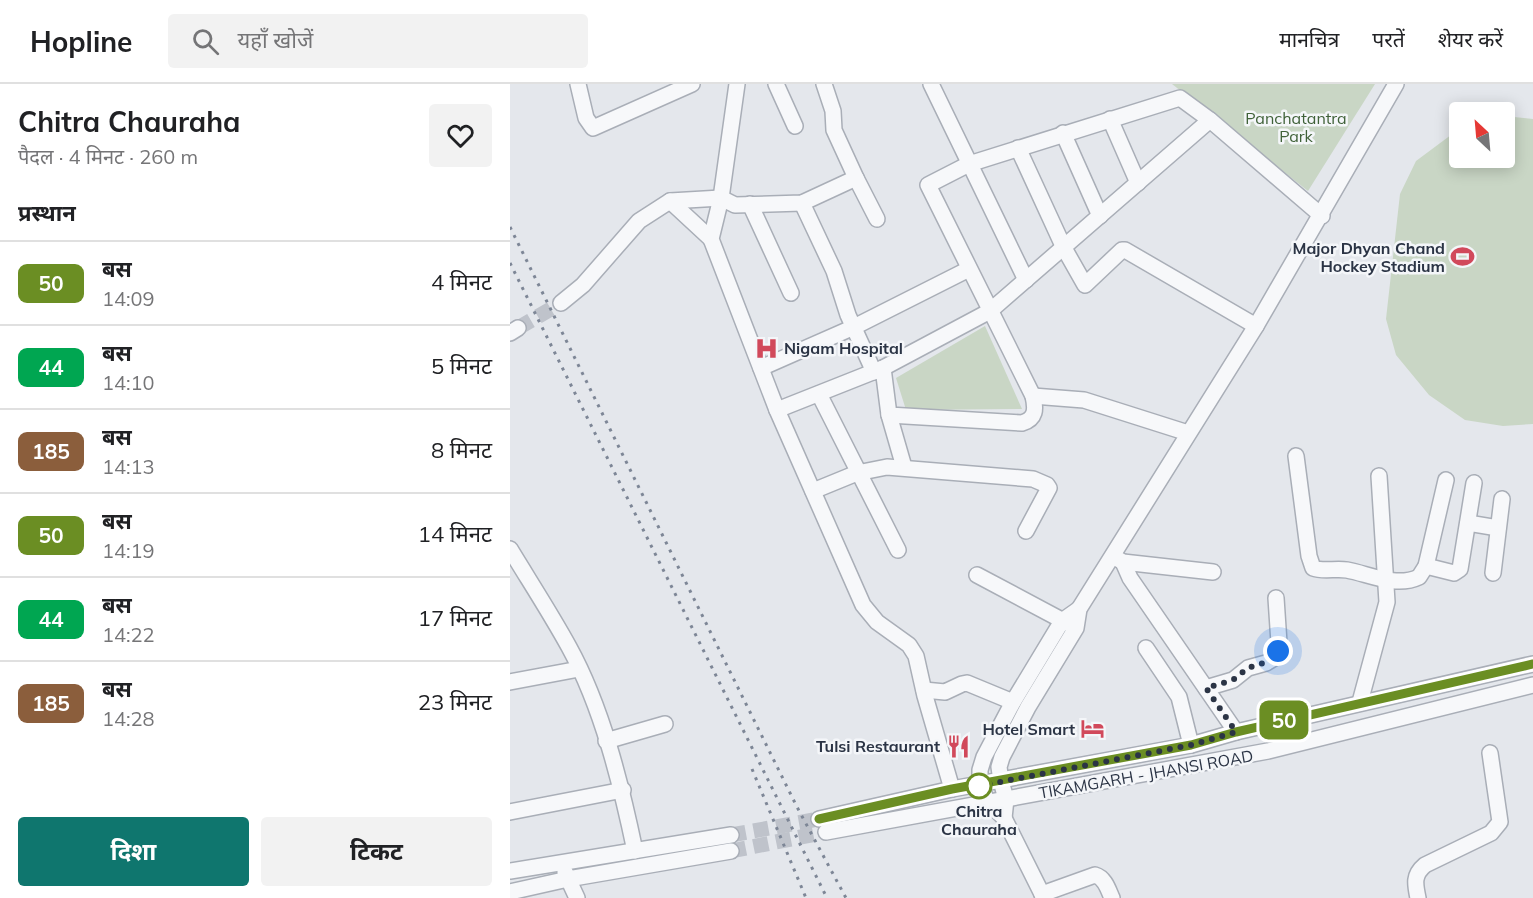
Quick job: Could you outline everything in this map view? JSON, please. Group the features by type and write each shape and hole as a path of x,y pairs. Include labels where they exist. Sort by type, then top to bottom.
{"street":[{"path":"578,84 586,118 593,128 692,84"},
{"path":"711,239 721,198 737,84"},
{"path":"776,84 795,126"},
{"path":"824,84 833,111 834,130 877,219"},
{"path":"931,84 1026,280"},
{"path":"1004,818 1006,799 999,766 1006,747 1069,624 1117,559 1188,433 1322,216 1396,84"},
{"path":"890,415 1022,423 1033,417 1036,406 1033,396 928,185 969,164 1180,98 1210,120 1322,216"},
{"path":"1110,119 1138,183"},
{"path":"777,410 879,370 990,311 1210,120"},
{"path":"1063,133 1100,216"},
{"path":"1018,148 1064,248 1085,285 1122,250 1125,250 1256,326"},
{"path":"561,303 583,285 639,221 670,201 721,198 735,205 802,203 856,178"},
{"path":"670,201 711,239 777,410 863,605 877,622 914,651 952,789"},
{"path":"802,203 834,271 854,327 879,370 904,468"},
{"path":"750,204 790,293"},
{"path":"761,368 854,327 969,269"},
{"path":"819,394 898,550"},
{"path":"1033,396 1084,400 1188,433"},
{"path":"1296,456 1309,556 1313,568 1318,570 1347,570 1387,580 1414,579 1423,573 1446,480"},
{"path":"813,491 857,472 887,467 1024,478 1047,485 1048,489 1026,531"},
{"path":"1360,702 1387,602 1379,476"},
{"path":"1426,566 1458,572 1474,483"},
{"path":"1493,573 1502,499"},
{"path":"1468,523 1498,528"},
{"path":"513,559 570,648 592,698 623,790 635,851"},
{"path":"1117,559 1213,572"},
{"path":"1117,559 1236,732"},
{"path":"977,575 1069,624"},
{"path":"1206,688 1233,680 1248,668 1266,663 1275,657 1279,643 1276,598"},
{"path":"1069,624 1013,702 984,757 980,770 980,786 988,802 1004,818 1043,896 1095,875 1104,881 1112,898"},
{"path":"1146,648 1179,697 1191,745"},
{"name":"TIKAMGARH - JHANSI ROAD","path":"1533,664 1360,702 1191,745 980,786 952,789 823,826 1006,799 1268,751 1533,685"},
{"path":"510,682 579,669"},
{"path":"924,690 945,692 968,683 1013,702"},
{"path":"606,741 665,724"},
{"path":"1418,898 1415,878 1418,870 1491,833 1500,822 1490,753"},
{"path":"510,812 623,790"},
{"path":"510,871 731,835"},
{"path":"510,892 568,879 731,851"},
{"path":"559,862 577,898"}],"green space":[{"name":"Panchatantra Park","path":"1172,84 1375,84 1308,191"},
{"name":"Major Dhyan Chand Hockey Stadium","path":"1515,117 1533,119 1533,424 1503,426 1465,420 1429,395 1396,355 1386,319 1400,194 1416,161 1449,136 1449,168 1515,168"},
{"path":"985,326 1022,409 906,410 896,378"}],"tunnel":[{"path":"518,328 561,303"},
{"path":"731,835 819,819"},
{"path":"731,851 826,832"}],"railway":[{"path":"510,227 797,807 846,898"},
{"path":"510,263 827,898"},
{"path":"752,769 806,898"}],"bus line":[{"name":"50","path":"819,819 952,789 980,786 1191,745 1360,702 1533,664"}],"place":[{"name":"Major Dhyan Chand Hockey Stadium","path":"1463,257"},
{"name":"Nigam Hospital","path":"766,348"},
{"name":"Hotel Smart","path":"1093,729"},
{"name":"Tulsi Restaurant","path":"958,746"},
{"name":"Chitra Chauraha","path":"979,786"}],"route":[{"path":"979,786 1191,745 1236,732 1206,688 1233,680 1248,668 1272,660 1278,651"}]}
